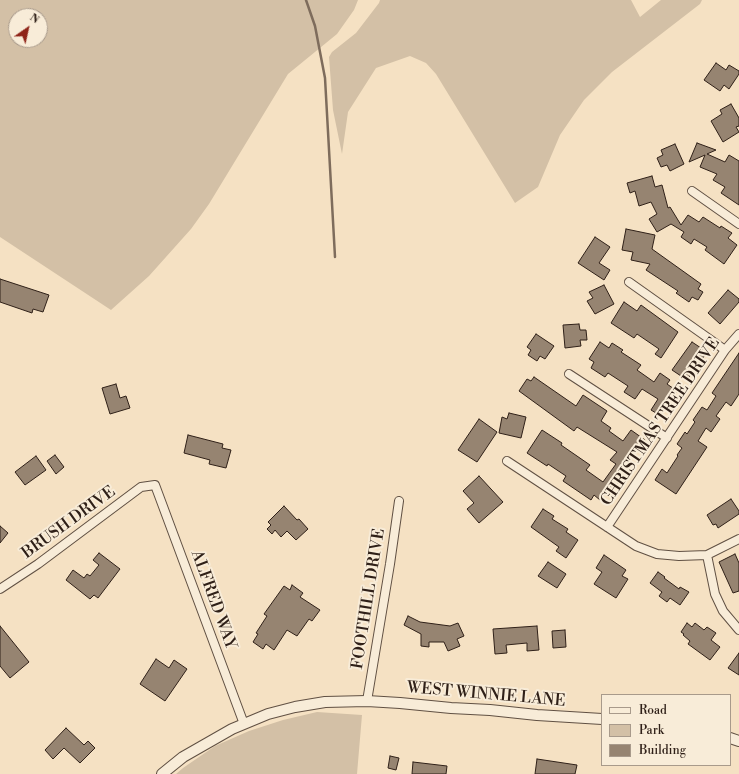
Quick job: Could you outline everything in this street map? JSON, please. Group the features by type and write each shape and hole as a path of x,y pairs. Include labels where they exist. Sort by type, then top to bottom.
{"street":[{"path":"692,192 739,224"},
{"path":"629,282 725,350"},
{"name":"CHRISTMAS TREE DRIVE","path":"607,527 725,350 739,334"},
{"path":"569,374 667,438"},
{"path":"507,461 636,546 657,554 679,556 707,555 739,539"},
{"name":"BRUSH DRIVE","path":"0,589 38,564 141,488 155,485"},
{"name":"ALFRED WAY","path":"155,485 244,724"},
{"name":"FOOTHILL DRIVE","path":"367,701 399,501"},
{"path":"707,555 716,594 723,611 739,630"},
{"name":"WEST WINNIE LANE","path":"162,774 183,757 208,742 244,724 268,714 295,707 325,702 367,701 601,719"}],"green space":[{"path":"0,0 358,0 354,10 337,34 288,74 209,204 191,229 149,276 111,310 0,237"},
{"path":"380,0 631,0 640,17 661,0 702,0 700,4 612,72 584,100 560,135 538,187 515,203 436,74 426,63 410,56 376,68 348,112 342,154 333,110 329,57 332,52 356,33"},
{"path":"317,712 362,715 357,774 176,774 215,746 249,731 283,720"}],"building":[{"path":"716,63 726,70 729,65 739,71 739,74 729,89 724,85 720,91 704,80"},
{"path":"731,104 739,118 739,126 736,127 739,132 723,142 711,121 722,114 720,110"},
{"path":"697,143 716,150 707,154 725,162 729,155 739,161 739,205 721,193 725,187 713,180 717,174 700,167 705,155 689,162"},
{"path":"675,144 684,164 670,171 667,165 661,167 657,158 663,155 661,150"},
{"path":"652,176 655,187 662,185 668,208 670,207 681,225 688,215 699,222 703,217 720,228 721,226 732,233 728,238 737,245 724,264 705,250 707,247 694,239 691,244 681,237 684,232 671,224 657,232 649,219 657,214 651,202 639,206 635,191 630,193 627,183"},
{"path":"626,229 655,235 652,249 701,284 698,289 703,292 698,300 692,297 689,302 676,293 678,291 646,270 650,264 631,260 633,252 622,250"},
{"path":"595,237 610,247 599,263 610,270 604,280 578,263"},
{"path":"0,279 49,295 43,312 33,309 32,313 0,302"},
{"path":"604,285 614,304 595,314 587,301 593,298 589,292"},
{"path":"728,290 739,299 739,302 720,324 708,313"},
{"path":"624,302 637,311 641,305 678,332 661,358 655,354 659,349 637,334 634,338 611,323"},
{"path":"579,324 580,330 586,330 587,340 580,340 581,346 565,348 563,325"},
{"path":"536,334 554,346 545,359 540,356 537,361 528,355 531,350 527,347"},
{"path":"600,342 609,348 612,343 623,350 621,352 641,365 637,370 654,382 660,373 670,380 667,384 677,391 661,416 651,410 658,399 642,389 635,399 624,392 628,386 608,373 605,377 591,368 594,362 589,359"},
{"path":"692,342 707,352 687,380 672,370"},
{"path":"739,353 739,394 731,406 726,402 716,416 720,419 711,432 706,428 698,441 707,447 676,494 655,480 662,469 667,473 682,448 677,444 685,432 687,434 695,422 693,420 702,407 707,410 716,396 712,393"},
{"path":"534,377 576,406 583,395 607,411 601,421 611,428 609,431 623,441 631,430 645,440 619,477 621,479 608,496 605,493 600,500 594,495 591,500 563,481 566,476 527,453 542,430 562,443 561,445 590,465 586,470 603,482 616,464 610,460 617,452 577,427 574,431 519,391 527,379 531,381"},
{"path":"116,384 120,398 126,396 130,408 110,414 102,388"},
{"path":"509,413 526,417 521,438 499,433 502,417 507,419"},
{"path":"479,419 497,432 477,462 458,450"},
{"path":"188,435 223,444 222,448 231,450 226,468 209,464 210,460 184,453"},
{"path":"55,455 64,467 56,474 47,461"},
{"path":"36,456 46,470 25,485 15,472"},
{"path":"479,476 503,502 479,523 467,509 474,503 463,491"},
{"path":"731,499 739,511 739,514 718,528 716,524 713,525 707,515"},
{"path":"284,506 308,529 296,540 287,531 281,537 275,530 272,534 267,529 271,525 268,522"},
{"path":"543,509 554,516 552,519 568,529 566,532 578,540 566,558 556,551 559,547 531,527"},
{"path":"0,526 8,533 0,543"},
{"path":"99,553 120,569 98,598 94,595 90,599 66,580 73,570 84,578 87,574 90,576 99,565 93,560"},
{"path":"735,554 739,563 739,591 733,593 719,562"},
{"path":"604,555 626,570 622,576 628,579 616,598 594,584 602,572 596,568"},
{"path":"548,562 566,574 557,588 538,576"},
{"path":"658,572 679,589 680,587 689,592 680,605 670,598 667,602 659,596 662,592 650,583"},
{"path":"292,585 303,593 300,597 320,610 312,621 309,619 297,636 287,630 274,650 266,644 263,649 253,642 258,634 256,633 267,616 264,614 284,586 290,590"},
{"path":"408,616 420,622 450,626 458,623 464,636 457,639 460,646 448,651 444,642 429,642 429,647 421,646 421,634 404,625"},
{"path":"687,623 692,627 695,623 704,630 707,627 716,633 711,640 720,647 710,660 688,644 690,641 681,632"},
{"path":"0,626 29,662 10,678 0,666"},
{"path":"537,626 539,650 527,651 527,643 506,645 507,653 495,654 493,629"},
{"path":"565,630 566,647 553,648 552,631"},
{"path":"739,653 739,675 728,668"},
{"path":"156,659 169,668 174,660 187,669 165,701 140,684"},
{"path":"66,728 84,745 88,741 95,748 80,763 64,748 53,759 45,750"},
{"path":"390,756 399,758 396,770 388,768"},
{"path":"537,759 577,765 575,774 535,774"},
{"path":"413,762 447,766 446,774 412,774"}],"waterway":[{"path":"306,0 315,26 325,78 335,257"}]}
